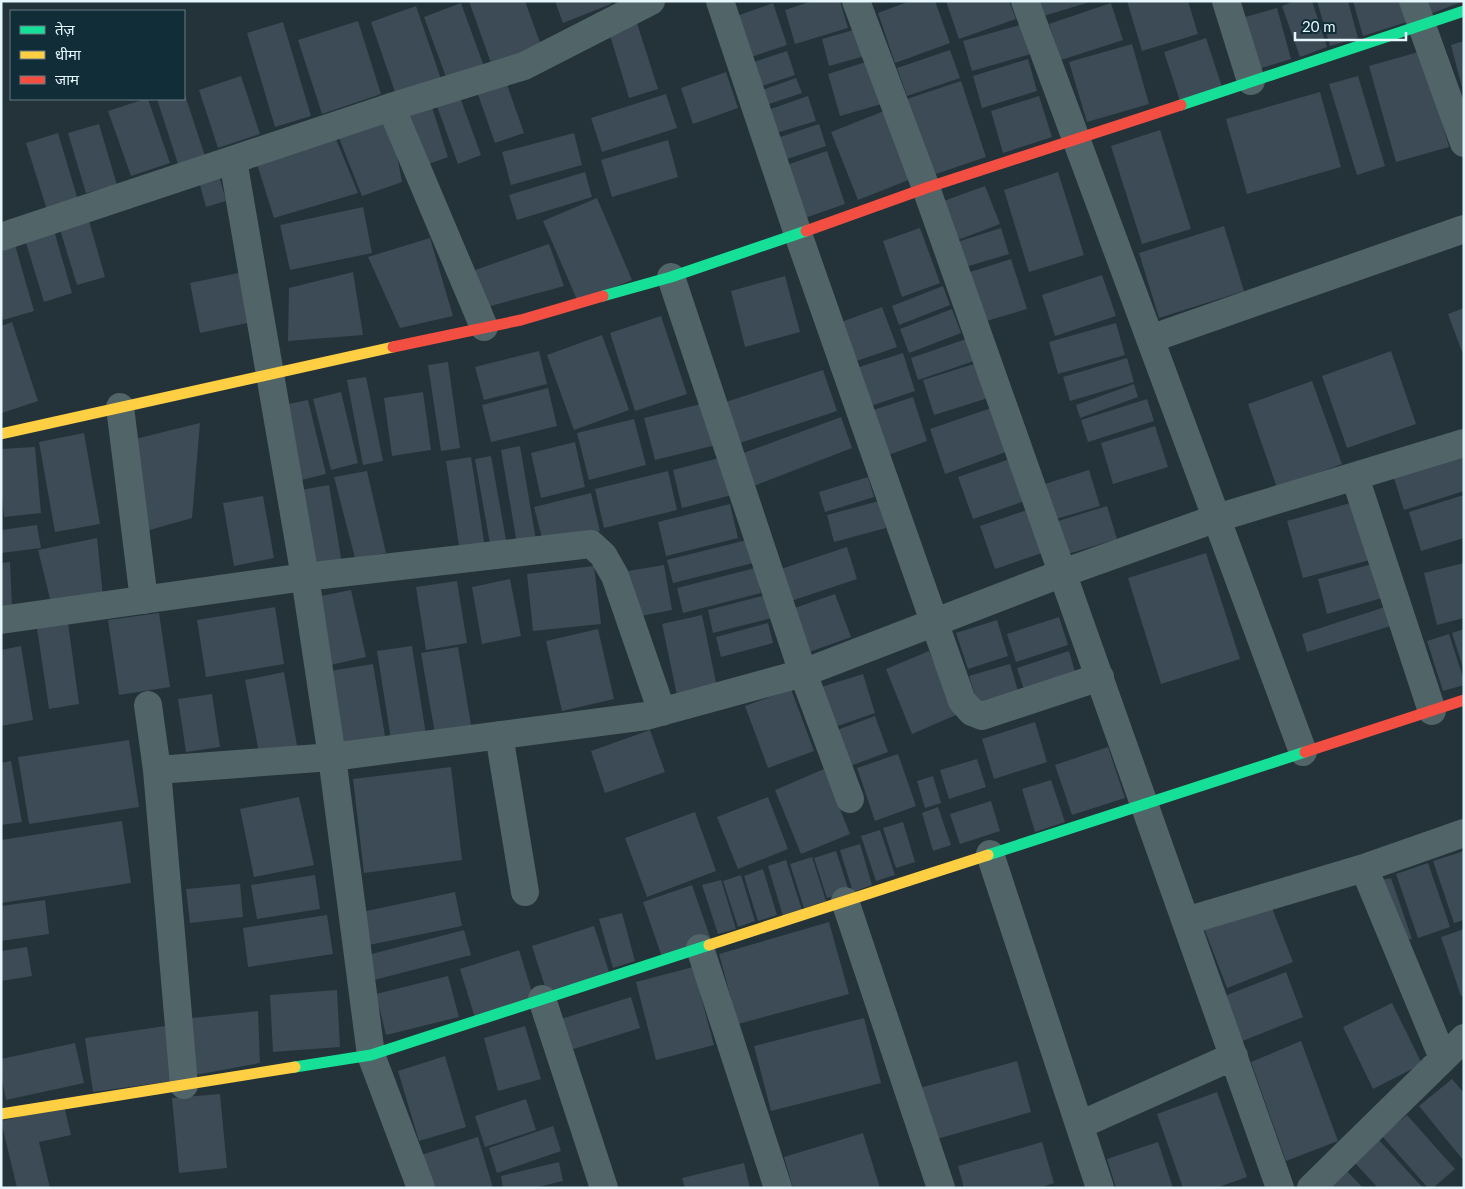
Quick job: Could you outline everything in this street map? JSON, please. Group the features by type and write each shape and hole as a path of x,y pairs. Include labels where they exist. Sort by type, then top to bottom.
{"street":[{"path":"1,237 391,107 524,66 651,1"},
{"path":"720,1 798,234 962,701 972,712 982,716 1100,678"},
{"path":"856,1 926,188 1280,1188"},
{"path":"1025,1 1304,752"},
{"path":"1226,1 1251,81"},
{"path":"1,434 271,373 521,320 671,277 926,188 1251,81 1417,13 1464,11"},
{"path":"1417,13 1464,143"},
{"path":"391,107 484,327"},
{"path":"234,160 305,577 332,757 371,1055 421,1188"},
{"path":"1150,339 1464,229"},
{"path":"671,277 803,673 850,798"},
{"path":"120,407 144,600"},
{"path":"157,770 332,757 646,716 662,712 803,673 1063,573 1217,518 1464,443"},
{"path":"1355,477 1432,711"},
{"path":"1,620 305,577 591,544 603,555 615,576 662,712"},
{"path":"1,1114 371,1055 1464,700"},
{"path":"148,705 157,770 184,1085"},
{"path":"500,735 525,892"},
{"path":"1186,921 1364,868 1464,833"},
{"path":"990,854 1100,1188"},
{"path":"1364,868 1443,1058"},
{"path":"845,901 941,1188"},
{"path":"700,948 778,1188"},
{"path":"542,999 604,1188"},
{"path":"1310,1188 1464,1038"},
{"path":"1080,1125 1234,1056"}],"building":[{"path":"469,1 525,1 542,48 492,66"},
{"path":"555,1 610,1 611,4 563,23"},
{"path":"812,1 840,1 848,28 795,44 785,10"},
{"path":"910,1 935,1 950,43 895,63 878,13"},
{"path":"946,1 1009,1 1016,19 959,39"},
{"path":"1032,1 1090,1 1090,2 1037,18"},
{"path":"1127,1 1188,1 1198,34 1142,51"},
{"path":"1295,1 1312,1 1327,47 1300,57 1282,6"},
{"path":"1317,1 1348,1 1358,38 1330,46"},
{"path":"1353,1 1403,1 1410,21 1363,36"},
{"path":"1420,1 1464,1 1425,16"},
{"path":"461,3 486,72 449,85 424,17"},
{"path":"773,3 787,45 748,58 734,17"},
{"path":"1111,3 1123,40 1061,60 1049,24"},
{"path":"416,6 442,82 397,98 371,22"},
{"path":"1277,8 1291,59 1252,71 1238,19"},
{"path":"358,21 381,94 322,114 298,40"},
{"path":"283,22 311,116 275,127 247,33"},
{"path":"637,23 658,89 629,98 609,32"},
{"path":"1023,24 1031,54 972,71 963,41"},
{"path":"864,27 872,54 829,66 822,39"},
{"path":"1206,38 1222,87 1180,101 1164,52"},
{"path":"1464,41 1464,91 1463,91 1451,45"},
{"path":"1132,44 1149,104 1087,122 1069,62"},
{"path":"950,50 960,78 907,96 897,68"},
{"path":"787,51 795,75 756,88 748,64"},
{"path":"1422,51 1449,147 1396,162 1369,66"},
{"path":"1028,59 1037,91 982,108 973,76"},
{"path":"872,60 885,103 840,116 828,74"},
{"path":"726,72 738,108 693,124 681,88"},
{"path":"241,76 260,134 218,148 199,90"},
{"path":"504,76 524,133 495,143 475,86"},
{"path":"1358,76 1385,166 1357,175 1329,84"},
{"path":"796,78 802,93 763,106 759,91"},
{"path":"961,81 986,157 933,175 907,99"},
{"path":"457,89 481,155 458,164 434,98"},
{"path":"1320,92 1341,167 1247,194 1226,119"},
{"path":"666,94 677,128 602,152 591,118"},
{"path":"185,95 205,156 178,164 157,100 185,100"},
{"path":"808,96 816,121 773,134 765,111"},
{"path":"1039,96 1052,137 1003,153 991,111"},
{"path":"142,100 148,100 170,163 131,176 108,111"},
{"path":"430,101 448,157 420,167 401,110"},
{"path":"389,111 402,182 362,196 337,133"},
{"path":"884,111 911,179 858,200 831,132"},
{"path":"99,124 117,185 86,193 68,133"},
{"path":"819,124 826,146 778,162 771,140"},
{"path":"1160,130 1191,229 1142,244 1111,146"},
{"path":"58,133 78,200 47,210 26,143"},
{"path":"574,133 582,165 511,185 502,152"},
{"path":"336,139 358,193 274,218 256,161"},
{"path":"668,140 678,177 612,197 601,160"},
{"path":"827,151 845,204 799,220 781,167"},
{"path":"217,168 226,201 206,207 197,174"},
{"path":"585,172 592,197 517,220 509,195"},
{"path":"1058,172 1084,255 1029,272 1004,190"},
{"path":"985,186 1000,224 955,241 941,202"},
{"path":"597,198 632,280 578,302 543,221"},
{"path":"363,207 372,253 290,270 280,225"},
{"path":"87,214 105,277 77,285 58,223"},
{"path":"1224,226 1244,291 1159,318 1139,253"},
{"path":"53,227 72,293 44,302 24,236"},
{"path":"920,228 940,283 902,297 883,241"},
{"path":"1001,228 1009,254 962,268 954,243"},
{"path":"13,238 34,311 3,320 1,313 1,242"},
{"path":"430,238 453,316 400,328 368,257"},
{"path":"549,244 564,286 487,307 475,270"},
{"path":"1011,259 1027,309 983,322 967,273"},
{"path":"243,272 252,322 200,333 190,283"},
{"path":"353,272 363,335 288,341 289,288"},
{"path":"1102,275 1116,316 1055,336 1042,295"},
{"path":"785,276 800,332 745,347 731,291"},
{"path":"943,286 950,305 899,325 892,306"},
{"path":"882,307 897,347 851,363 836,324"},
{"path":"1464,308 1464,357 1448,314"},
{"path":"952,309 961,333 909,353 900,329"},
{"path":"661,316 687,394 635,411 610,333"},
{"path":"12,322 38,401 2,413 1,326"},
{"path":"1116,323 1125,355 1058,374 1049,342"},
{"path":"602,335 629,410 574,430 547,355"},
{"path":"966,339 974,361 918,380 911,358"},
{"path":"539,351 547,384 484,400 475,367"},
{"path":"1391,351 1416,424 1347,448 1322,376"},
{"path":"903,353 915,391 865,408 853,369"},
{"path":"1127,358 1134,382 1070,401 1063,377"},
{"path":"448,362 460,448 441,451 428,365"},
{"path":"977,363 988,398 934,415 923,380"},
{"path":"823,370 837,411 740,443 726,402"},
{"path":"366,377 383,461 363,465 347,380"},
{"path":"1312,381 1342,464 1277,488 1248,404"},
{"path":"1134,384 1138,397 1080,418 1076,405"},
{"path":"548,388 557,426 491,442 482,405"},
{"path":"341,392 358,463 331,470 313,399"},
{"path":"423,392 431,450 392,456 384,398"},
{"path":"913,397 927,441 880,458 864,413"},
{"path":"1147,399 1154,421 1088,442 1081,420"},
{"path":"308,400 326,474 297,481 284,405"},
{"path":"705,403 716,445 655,460 644,418"},
{"path":"991,408 1006,452 945,474 930,429"},
{"path":"841,417 852,448 751,487 738,455"},
{"path":"634,419 646,465 589,480 577,433"},
{"path":"200,423 192,518 146,531 135,439"},
{"path":"1155,426 1168,467 1113,484 1101,443"},
{"path":"84,433 100,524 55,532 39,442"},
{"path":"575,442 585,487 541,498 531,453"},
{"path":"520,446 537,546 518,550 501,450"},
{"path":"35,447 41,513 4,517 1,487 1,449"},
{"path":"491,456 506,540 490,544 475,459"},
{"path":"1463,456 1464,491 1404,510 1394,478"},
{"path":"471,457 485,548 460,552 446,461"},
{"path":"723,457 732,495 682,508 673,470"},
{"path":"1010,459 1025,501 973,519 958,477"},
{"path":"1089,470 1100,506 1056,519 1045,484"},
{"path":"367,471 386,553 355,558 334,477"},
{"path":"668,471 677,510 604,528 595,489"},
{"path":"868,477 874,497 825,512 819,492"},
{"path":"329,485 342,564 312,569 295,491"},
{"path":"591,493 600,531 544,545 534,507"},
{"path":"1464,495 1464,538 1421,551 1409,512"},
{"path":"263,496 274,558 234,566 223,503"},
{"path":"879,501 886,528 834,542 827,515"},
{"path":"1354,502 1370,560 1303,578 1287,521"},
{"path":"730,504 738,538 666,556 658,522"},
{"path":"1107,506 1117,539 1068,554 1058,521"},
{"path":"1027,510 1042,553 995,569 980,526"},
{"path":"37,525 41,548 1,553 1,530"},
{"path":"97,538 103,596 51,603 38,550"},
{"path":"747,540 753,563 673,583 667,560"},
{"path":"847,547 857,579 788,602 778,570"},
{"path":"1206,553 1240,659 1161,684 1128,578"},
{"path":"10,562 12,607 1,609 1,563"},
{"path":"1464,563 1464,618 1437,625 1424,573"},
{"path":"1372,564 1382,598 1327,614 1318,579"},
{"path":"664,565 672,610 636,617 628,571"},
{"path":"594,566 601,624 533,631 527,574"},
{"path":"755,568 761,593 683,613 677,588"},
{"path":"510,579 521,636 482,644 472,587"},
{"path":"457,581 467,643 426,650 416,587"},
{"path":"351,590 366,657 326,666 311,598"},
{"path":"835,594 851,637 801,655 786,611"},
{"path":"766,595 772,618 713,633 708,610"},
{"path":"1388,606 1394,625 1307,652 1302,634"},
{"path":"275,607 284,664 206,677 197,620"},
{"path":"159,613 170,687 119,695 108,620"},
{"path":"702,615 718,692 678,700 662,624"},
{"path":"1059,617 1068,645 1016,662 1007,634"},
{"path":"997,620 1008,656 968,669 956,633"},
{"path":"68,623 79,704 49,709 37,628"},
{"path":"768,623 773,643 721,657 716,637"},
{"path":"598,629 614,699 562,711 546,641"},
{"path":"1464,629 1464,668 1463,668 1452,633"},
{"path":"1449,634 1464,685 1443,691 1427,641"},
{"path":"21,646 33,720 1,726 1,650"},
{"path":"412,646 427,741 392,746 377,651"},
{"path":"458,647 472,731 436,740 421,653"},
{"path":"929,651 956,715 912,734 886,669"},
{"path":"1069,651 1077,679 1026,696 1017,668"},
{"path":"373,664 385,736 342,743 330,671"},
{"path":"1010,664 1021,701 981,714 969,676"},
{"path":"284,672 298,751 260,758 245,680"},
{"path":"863,674 875,713 826,730 812,690"},
{"path":"791,689 814,751 768,768 745,706"},
{"path":"212,694 220,747 186,752 178,699"},
{"path":"875,716 888,752 842,769 829,733"},
{"path":"1035,722 1047,762 994,779 982,739"},
{"path":"650,730 665,772 605,793 591,751"},
{"path":"129,740 139,807 29,824 18,757"},
{"path":"1108,747 1125,798 1072,815 1055,765"},
{"path":"898,754 916,806 875,821 857,768"},
{"path":"977,759 986,787 949,799 940,770"},
{"path":"11,761 22,822 1,825 1,763"},
{"path":"451,767 462,860 364,873 353,779"},
{"path":"824,769 850,834 801,854 775,790"},
{"path":"933,776 941,803 925,808 917,781"},
{"path":"1051,780 1065,822 1035,832 1022,789"},
{"path":"299,797 314,865 254,877 240,809"},
{"path":"768,797 788,849 738,869 717,817"},
{"path":"991,801 1000,831 960,844 950,814"},
{"path":"938,807 951,845 933,851 922,813"},
{"path":"695,812 716,871 647,897 625,838"},
{"path":"122,821 131,883 1,903 1,840"},
{"path":"903,822 915,862 896,868 883,828"},
{"path":"880,830 895,875 876,881 861,836"},
{"path":"860,844 872,885 853,892 840,850"},
{"path":"836,851 849,891 827,898 814,858"},
{"path":"1464,851 1464,920 1454,923 1433,861"},
{"path":"812,857 826,901 804,908 790,864"},
{"path":"786,860 802,910 783,916 768,866"},
{"path":"1428,863 1450,927 1418,938 1396,874"},
{"path":"763,869 777,915 758,921 744,876"},
{"path":"315,875 320,909 257,919 251,885"},
{"path":"741,875 755,921 738,927 723,881"},
{"path":"1391,878 1412,939 1401,940 1376,881"},
{"path":"721,880 736,929 718,934 702,885"},
{"path":"240,884 243,917 190,923 186,889"},
{"path":"692,885 711,940 662,957 643,902"},
{"path":"455,892 462,926 369,945 362,912"},
{"path":"45,900 49,934 1,941 1,906"},
{"path":"1270,903 1293,962 1227,988 1204,928"},
{"path":"622,913 635,961 613,968 599,919"},
{"path":"327,915 333,954 248,967 243,928"},
{"path":"829,922 849,994 738,1024 719,954"},
{"path":"594,926 610,975 548,996 532,946"},
{"path":"1464,929 1464,995 1461,996 1441,937"},
{"path":"464,930 471,955 370,981 364,956"},
{"path":"27,947 32,976 1,981 1,951"},
{"path":"519,950 534,999 475,1018 460,969"},
{"path":"693,967 714,1045 656,1060 636,982"},
{"path":"1286,972 1303,1017 1240,1042 1222,997"},
{"path":"448,976 459,1017 386,1035 376,994"},
{"path":"337,990 340,1047 273,1052 270,995"},
{"path":"631,997 640,1028 567,1051 558,1020"},
{"path":"1392,1003 1422,1064 1373,1089 1343,1027"},
{"path":"258,1011 260,1063 190,1076 183,1019"},
{"path":"864,1018 881,1083 771,1111 754,1046"},
{"path":"165,1026 173,1081 93,1092 85,1038"},
{"path":"525,1026 541,1079 498,1091 484,1038"},
{"path":"1301,1041 1338,1141 1286,1161 1251,1062"},
{"path":"75,1043 84,1083 6,1100 1,1074 1,1059"},
{"path":"445,1056 466,1127 419,1141 398,1071"},
{"path":"1017,1061 1031,1112 930,1141 916,1089"},
{"path":"1452,1079 1464,1093 1464,1161 1419,1106"},
{"path":"1217,1092 1247,1177 1216,1188 1183,1188 1157,1114"},
{"path":"220,1094 227,1168 179,1173 172,1098"},
{"path":"526,1099 536,1130 485,1147 475,1116"},
{"path":"64,1106 71,1135 39,1142 50,1188 17,1188 1,1121"},
{"path":"1407,1115 1455,1169 1433,1188 1428,1188 1382,1136"},
{"path":"553,1126 561,1151 497,1173 489,1148"},
{"path":"863,1133 880,1188 793,1188 784,1157"},
{"path":"478,1137 493,1188 430,1188 421,1155"},
{"path":"1379,1140 1423,1188 1378,1188 1355,1163"},
{"path":"1042,1142 1054,1183 1039,1188 964,1188 958,1166"},
{"path":"1158,1142 1173,1188 1116,1188 1107,1159"},
{"path":"559,1162 563,1181 534,1188 503,1188 501,1176"},
{"path":"744,1163 750,1188 685,1188 682,1178"},
{"path":"1347,1171 1363,1188 1330,1188"}],"traffic: fast":[{"path":"1181,105 1464,11"},
{"path":"603,296 671,277 806,231"},
{"path":"988,855 1305,752"},
{"path":"295,1067 371,1055 709,945"}],"traffic: slow":[{"path":"1,434 393,347"},
{"path":"709,945 988,855"},
{"path":"1,1114 295,1067"}],"traffic: jam":[{"path":"806,231 926,188 1181,105"},
{"path":"393,347 521,320 603,296"},
{"path":"1305,752 1464,700"}]}
